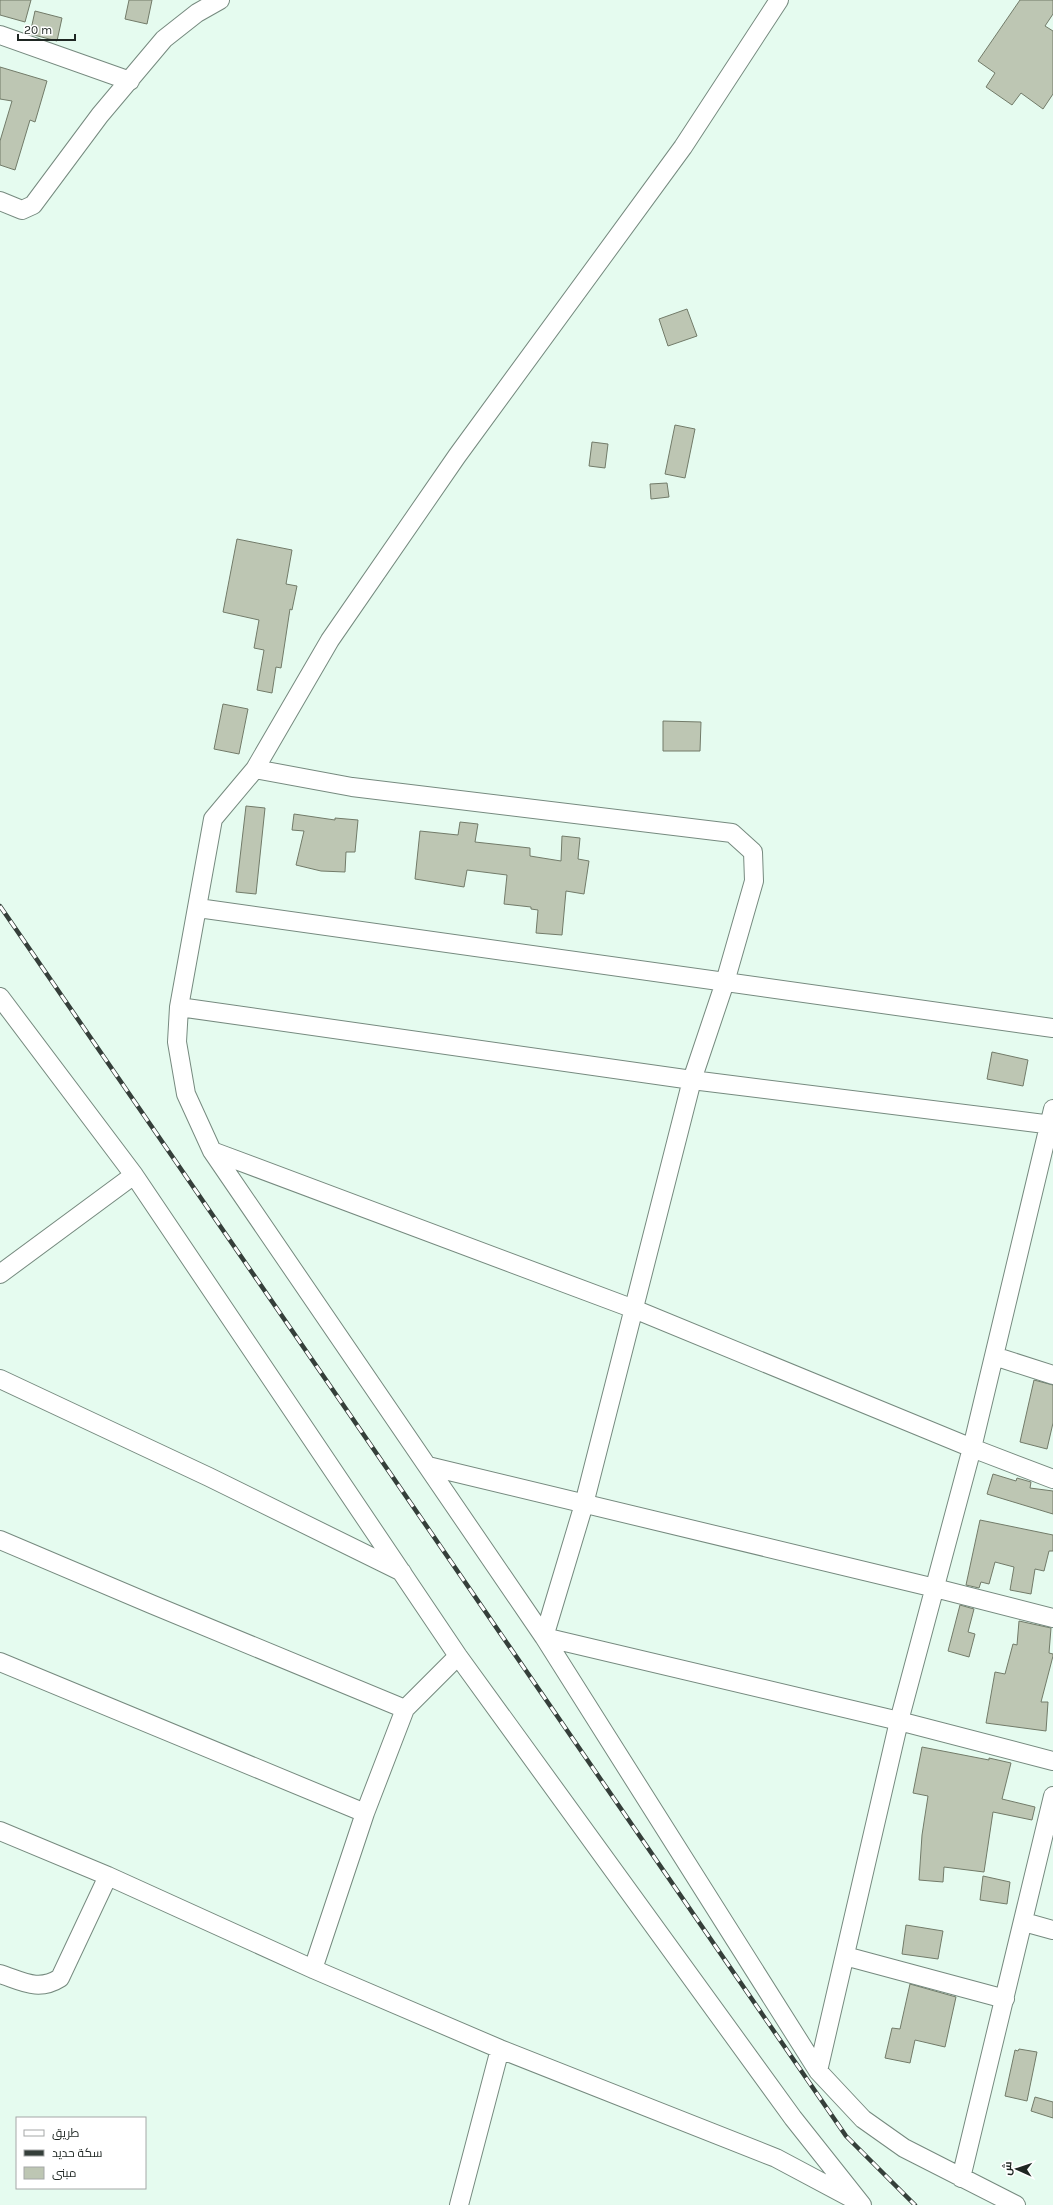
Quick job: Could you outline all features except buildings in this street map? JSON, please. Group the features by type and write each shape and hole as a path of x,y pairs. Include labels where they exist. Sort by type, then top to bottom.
{"street":[{"path":"0,201 22,210 33,205 100,115 164,39 198,7 220,0"},
{"path":"779,0 683,147 457,456 330,640 255,769 213,819 179,1008 177,1042 186,1094 212,1151 544,1637 818,2071 863,2119 904,2148 1016,2205"},
{"path":"0,36 130,81"},
{"path":"255,769 352,788 732,833 753,852 754,880 725,982 692,1080 584,1504 544,1637"},
{"path":"198,908 1053,1028"},
{"path":"0,997 134,1175 458,1656 793,2118 860,2203"},
{"path":"179,1008 692,1080 1052,1120 972,1448 899,1721 818,2071"},
{"path":"212,1151 634,1309 972,1448 1053,1479"},
{"path":"0,1274 134,1175"},
{"path":"994,1356 1053,1375"},
{"path":"0,1378 209,1477 403,1573"},
{"path":"428,1466 935,1588 1053,1618"},
{"path":"0,1540 405,1709"},
{"path":"544,1637 899,1721 1053,1761"},
{"path":"313,1969 365,1813 405,1709 458,1656"},
{"path":"0,1662 365,1813"},
{"path":"961,2178 1024,1922 1053,1796"},
{"path":"0,1831 108,1876 313,1969 500,2049 776,2158 860,2203"},
{"path":"0,1974 35,1986 50,1984 60,1978 108,1876"},
{"path":"1024,1922 1053,1930"},
{"path":"845,1956 1005,1999"},
{"path":"458,2205 500,2049"}],"railway":[{"path":"0,906 846,2136 915,2205"}]}
